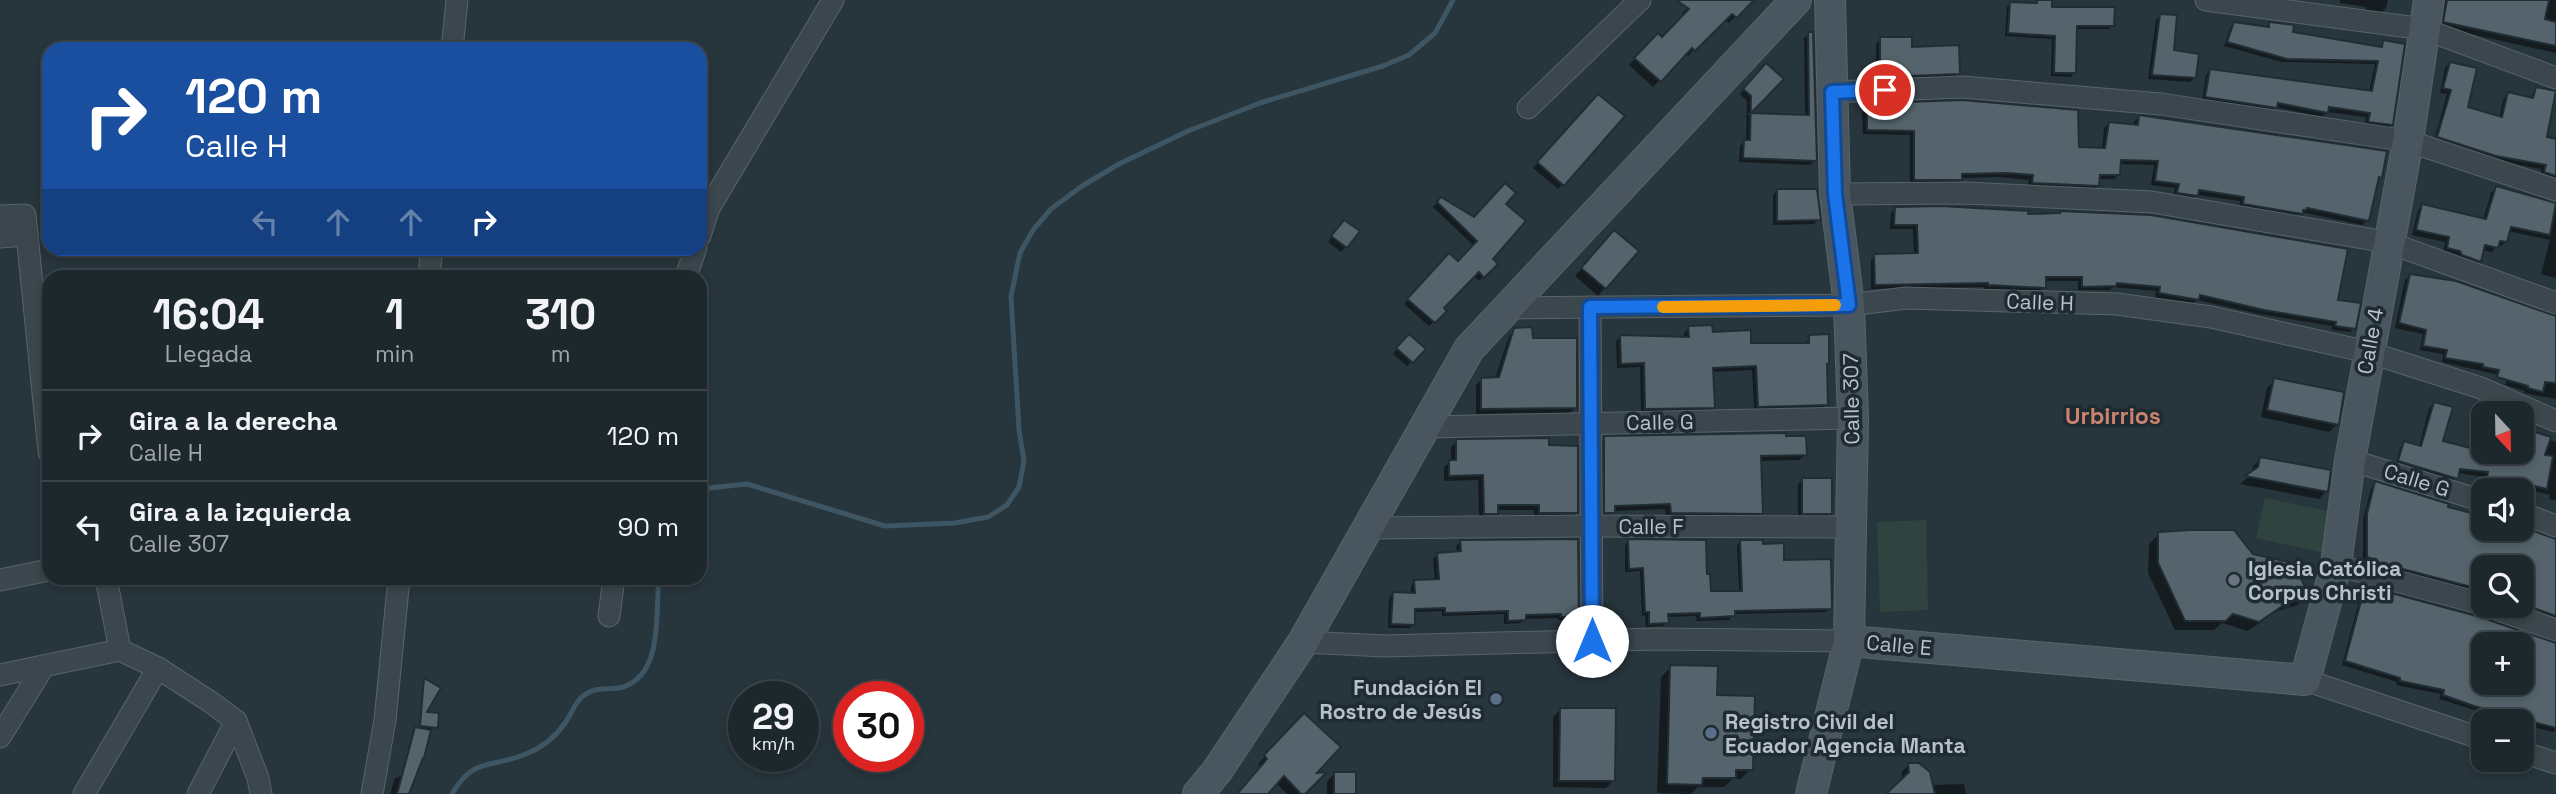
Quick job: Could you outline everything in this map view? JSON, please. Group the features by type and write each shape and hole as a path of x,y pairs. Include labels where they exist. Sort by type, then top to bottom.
{"street":[{"path":"453,42 457,0"},
{"path":"707,214 833,0"},
{"path":"1528,108 1640,0"},
{"path":"1198,794 1217,771 1303,642 1469,349 1796,0"},
{"name":"Calle 307","path":"1811,794 1849,641 1853,418 1849,305 1835,194 1830,0"},
{"path":"2206,0 2427,14 2556,78"},
{"name":"Calle 4","path":"2305,680 2336,565 2350,460 2427,14"},
{"path":"1832,92 1962,88 2147,103 2407,141 2556,190"},
{"path":"1835,194 1966,193 2152,202 2388,242 2556,303"},
{"path":"0,216 26,225"},
{"path":"0,237 26,225"},
{"path":"26,225 42,383"},
{"name":"Calle H","path":"1507,308 1849,305 1906,298 2117,304 2211,317 2368,352 2481,388 2556,421"},
{"path":"1590,307 1592,641"},
{"name":"Calle G","path":"1425,427 1853,418"},
{"name":"Calle G","path":"2350,460 2471,497"},
{"path":"2534,518 2556,526"},
{"name":"Calle F","path":"1368,528 1850,527"},
{"path":"2336,565 2471,601"},
{"path":"0,580 42,571"},
{"path":"107,585 120,650"},
{"path":"372,794 385,720 398,585"},
{"path":"609,616 613,585"},
{"path":"2522,618 2556,630"},
{"name":"Calle E","path":"1303,642 1385,646 1592,641 1849,641 2305,680 2471,735"},
{"path":"0,675 120,650 158,668 212,702 236,721 258,778 261,794"},
{"path":"0,737 44,666"},
{"path":"84,794 158,668"},
{"path":"198,794 236,721"},
{"path":"2534,756 2556,763"}],"green space":[{"path":"2265,498 2338,513 2329,554 2256,538"},
{"path":"1926,520 1928,610 1880,612 1877,522"}],"building":[{"path":"1676,0 1754,0 1737,18 1732,14 1695,51 1692,48 1661,82 1634,58 1658,33 1662,37 1689,9"},
{"path":"2037,0 2052,0 2052,7 2115,7 2114,26 2077,26 2076,73 2054,73 2055,36 2008,33 2010,2 2037,3"},
{"path":"2447,0 2549,0 2545,19 2556,22 2556,46 2443,22"},
{"path":"2160,14 2177,15 2174,50 2199,54 2196,78 2152,75"},
{"path":"2234,22 2269,27 2269,22 2294,25 2293,32 2382,47 2383,40 2405,44 2393,125 2368,122 2370,113 2329,107 2328,113 2278,103 2277,108 2205,97 2210,69 2372,91 2378,61 2287,59 2227,42"},
{"path":"1808,32 1813,32 1817,161 1743,158 1744,140 1750,140 1751,96 1743,89 1766,63 1784,79 1751,113 1809,115"},
{"path":"1880,37 1912,37 1912,47 1959,45 1960,74 1880,77"},
{"path":"2450,62 2477,68 2468,107 2502,117 2508,92 2533,98 2536,87 2556,91 2547,137 2556,139 2556,176 2544,172 2546,165 2496,156 2437,137 2451,90 2443,88"},
{"path":"1598,94 1625,116 1564,186 1537,162"},
{"path":"1962,100 2078,110 2079,147 2105,148 2109,122 2138,125 2139,115 2387,151 2369,221 2307,208 2303,210 2303,214 2243,204 2244,197 2199,190 2198,196 2177,193 2179,184 2155,181 2158,161 2121,160 2120,175 2100,175 2099,186 2032,183 2033,175 2006,173 1962,174 1962,180 1914,180 1914,131 1867,130 1867,106 1880,103"},
{"path":"1505,183 1516,193 1506,204 1526,221 1493,259 1498,264 1484,278 1479,272 1444,308 1447,311 1435,323 1407,299 1449,253 1458,261 1477,241 1437,202 1441,197 1474,217"},
{"path":"2496,186 2556,203 2550,235 2511,227 2507,242 2500,241 2498,248 2485,245 2481,262 2462,255 2460,251 2447,248 2449,237 2416,230 2422,204 2486,219"},
{"path":"1777,189 1817,189 1821,220 1777,221"},
{"path":"1940,206 2029,211 2028,214 2060,211 2151,215 2348,249 2338,300 2361,303 2356,329 2335,326 2336,322 2264,310 2200,295 2199,300 2159,293 2160,287 2117,283 2116,286 2082,287 2082,277 2046,277 2046,288 1988,283 1875,285 1874,254 1918,253 1917,225 1894,225 1895,207"},
{"path":"1344,220 1360,231 1347,248 1331,236"},
{"path":"1614,230 1639,251 1606,289 1581,268"},
{"path":"2410,274 2456,281 2556,316 2556,383 2545,382 2543,392 2528,388 2497,377 2499,370 2483,367 2483,364 2445,358 2447,350 2423,346 2426,330 2399,323"},
{"path":"1712,325 1713,332 1751,330 1751,343 1809,343 1809,335 1829,334 1828,405 1758,407 1756,366 1713,368 1715,408 1645,409 1644,363 1621,364 1620,335 1689,337 1688,326"},
{"path":"1532,327 1533,338 1577,338 1577,408 1481,409 1481,378 1499,377 1514,328"},
{"path":"1409,334 1426,349 1413,363 1396,348"},
{"path":"2274,378 2344,392 2339,425 2267,410"},
{"path":"2434,402 2453,407 2443,441 2471,448 2471,464 2534,464 2534,432 2551,437 2545,455 2553,456 2547,489 2534,486 2534,478 2487,478 2488,472 2460,469 2458,479 2398,461 2404,441 2421,446"},
{"path":"1786,433 1786,436 1806,436 1807,455 1761,456 1763,514 1671,513 1670,504 1615,506 1615,513 1604,513 1604,436"},
{"path":"1549,438 1549,445 1578,446 1578,513 1539,513 1539,505 1498,505 1498,514 1484,514 1483,475 1449,476 1449,460 1456,460 1456,439"},
{"path":"2260,457 2331,470 2328,492 2245,476 2258,467"},
{"path":"1802,478 1832,478 1832,514 1802,514"},
{"path":"2375,481 2471,513 2471,541 2534,541 2534,531 2556,539 2556,616 2534,608 2534,555 2471,555 2471,587 2372,561 2373,559 2367,557 2367,514"},
{"name":"Iglesia Católica Corpus Christi","path":"2234,530 2253,554 2294,563 2309,596 2287,603 2259,622 2233,614 2226,621 2185,621 2158,563 2158,532"},
{"path":"1578,539 1579,616 1526,615 1526,620 1508,621 1508,611 1445,613 1445,608 1415,609 1415,625 1391,624 1393,592 1415,593 1414,580 1439,579 1437,553 1461,551 1460,540"},
{"path":"1628,539 1706,540 1707,574 1710,574 1711,591 1742,591 1740,540 1763,540 1763,544 1784,543 1784,560 1831,559 1832,609 1735,611 1735,616 1700,618 1700,613 1668,614 1669,623 1649,624 1649,612 1645,612 1643,568 1629,569"},
{"path":"2365,586 2524,632 2471,632 2471,695 2534,695 2534,635 2556,643 2556,728 2534,722 2534,709 2485,709 2443,695 2444,690 2400,681 2400,678 2345,661"},
{"name":"Registro Civil del Ecuador Agencia Manta","path":"1670,665 1718,666 1717,695 1755,696 1753,770 1736,770 1736,778 1703,778 1702,785 1667,784"},
{"path":"424,678 441,688 427,712 439,713 438,728 420,726"},
{"path":"1560,708 1616,708 1615,781 1559,781"},
{"path":"1304,713 1341,747 1317,773 1327,772 1305,794 1301,794 1284,776 1268,794 1237,794 1267,759 1264,755"},
{"path":"415,727 431,730 424,758 409,794 397,794"},
{"path":"1908,763 1919,763 1930,772 1935,794 1886,794 1909,772"},
{"path":"1334,772 1356,772 1356,794 1334,794"}],"waterway":[{"path":"707,489 747,484 885,526 955,523 988,517 1007,505 1019,487 1024,461 1019,430 1011,296 1020,253 1033,230 1051,209 1119,164 1188,131 1260,103 1383,66 1409,55 1435,33 1453,0"},
{"path":"452,794 468,773 477,768 516,758 544,744 561,728 583,696 598,689 623,687 636,680 645,669 655,640 659,585"}],"slow traffic":[{"path":"1663,307 1835,305"}],"place":[{"name":"Iglesia Católica Corpus Christi","path":"2234,580"},
{"name":"Fundación El Rostro de Jesús","path":"1496,699"},
{"name":"Registro Civil del Ecuador Agencia Manta","path":"1711,733"}],"district":[{"name":"Urbirrios","path":"2113,416"}],"route":[{"path":"1592,641 1590,307 1849,305 1835,194 1832,92 1885,90"}]}
